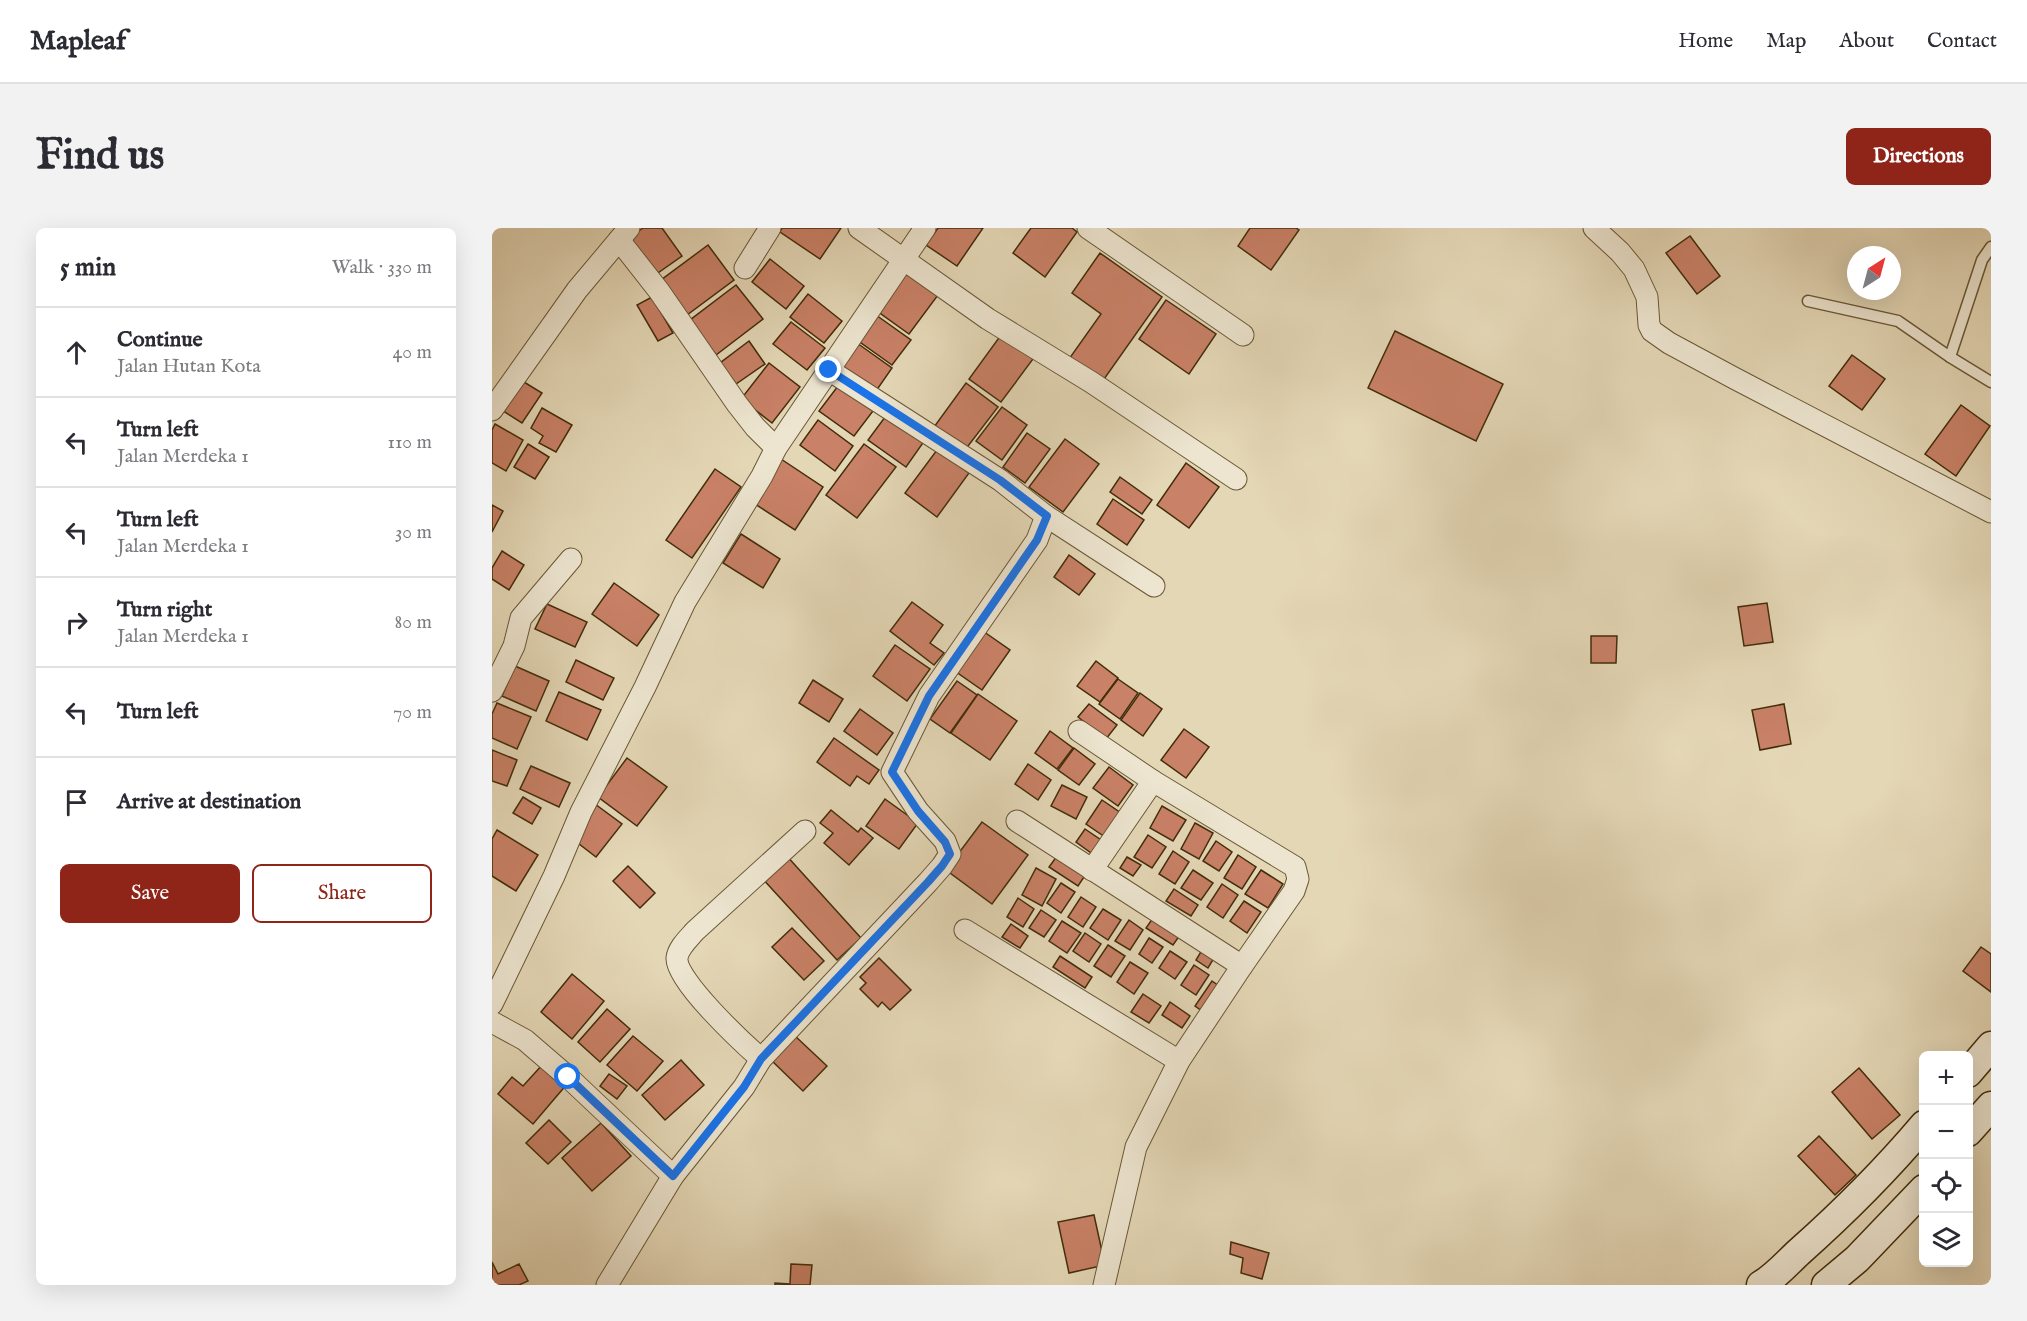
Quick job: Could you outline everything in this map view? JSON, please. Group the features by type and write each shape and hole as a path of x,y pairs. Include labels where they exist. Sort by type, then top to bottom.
{"street":[{"path":"745,268 770,228"},
{"path":"859,228 988,319 1091,382 1236,479"},
{"path":"492,1004 554,876 581,812 645,687 685,602 762,476 776,448 925,228"},
{"path":"1088,228 1243,335"},
{"path":"1594,228 1620,252 1634,269 1647,297 1649,325 1652,331 1669,343 1725,373 1991,512"},
{"path":"492,410 556,318 624,234 659,291 737,404 776,448"},
{"path":"829,370 1000,480 1047,516 1154,586"},
{"path":"608,1285 673,1176 744,1087 761,1059 935,874 950,854 945,842 918,811 892,772 929,696 1037,540 1047,516"},
{"path":"492,691 514,646 521,618 571,559"},
{"path":"1079,731 1153,781 1295,867 1298,879 1294,891 1179,1061 1136,1147 1104,1285"},
{"path":"1092,870 1153,781"},
{"path":"1017,821 1242,966"},
{"path":"761,1059 723,1023 681,973 677,958 682,946 695,931 805,831"},
{"path":"965,930 1179,1061"},
{"path":"492,1022 525,1040 568,1077 673,1176"},
{"path":"1973,1066 1991,1046"},
{"path":"1973,1126 1991,1106"},
{"path":"1769,1283 1888,1167 1919,1130"},
{"path":"1826,1285 1857,1259 1919,1193"}],"lane":[{"path":"1950,357 1982,260 1991,247"},
{"path":"1808,301 1898,321 1991,382"}],"building":[{"path":"643,228 662,228 682,256 655,275 629,238"},
{"path":"782,228 841,228 820,259 780,232"},
{"path":"938,228 983,228 957,266 926,245"},
{"path":"1031,228 1072,228 1077,232 1045,277 1013,253"},
{"path":"1250,228 1296,228 1299,230 1271,270 1238,246"},
{"path":"1690,236 1720,276 1697,294 1666,253"},
{"path":"708,245 734,280 687,315 661,280"},
{"path":"1100,253 1162,297 1102,382 1069,359 1101,314 1072,293"},
{"path":"770,259 804,286 786,309 752,282"},
{"path":"909,267 941,291 909,334 877,311"},
{"path":"736,285 763,319 716,355 690,320"},
{"path":"808,294 842,321 824,343 790,317"},
{"path":"652,297 673,333 658,341 637,305"},
{"path":"1166,300 1216,334 1189,374 1139,339"},
{"path":"876,315 911,340 892,365 857,340"},
{"path":"791,322 825,348 807,370 773,344"},
{"path":"1395,331 1503,384 1476,441 1368,388"},
{"path":"1001,335 1033,359 1001,402 969,379"},
{"path":"749,341 765,364 736,384 720,363"},
{"path":"857,343 892,368 874,394 839,368"},
{"path":"1852,355 1885,379 1862,410 1829,386"},
{"path":"769,363 800,387 772,423 741,399"},
{"path":"519,379 542,393 522,423 500,409"},
{"path":"966,383 998,407 965,450 934,427"},
{"path":"838,386 873,411 854,436 819,411"},
{"path":"1961,405 1990,426 1956,476 1925,454"},
{"path":"1002,407 1027,425 1002,460 976,441"},
{"path":"542,408 572,425 556,452 539,443 543,436 531,428"},
{"path":"888,413 925,440 906,467 868,440"},
{"path":"818,420 853,446 835,471 800,445"},
{"path":"495,424 523,440 506,471 492,463 492,430"},
{"path":"1027,433 1050,449 1025,483 1003,467"},
{"path":"1065,439 1099,464 1063,512 1029,487"},
{"path":"528,444 549,457 535,479 514,467"},
{"path":"864,444 896,467 857,518 826,495"},
{"path":"937,450 969,473 937,517 905,493"},
{"path":"781,459 823,487 795,530 752,502"},
{"path":"1186,463 1219,487 1189,528 1157,505"},
{"path":"715,469 741,487 692,558 666,540"},
{"path":"1120,477 1152,500 1142,514 1110,492"},
{"path":"1113,499 1144,520 1127,545 1097,524"},
{"path":"492,505 503,511 492,532"},
{"path":"741,534 780,559 763,588 723,563"},
{"path":"502,551 524,565 509,590 492,579 492,568"},
{"path":"1069,555 1095,574 1079,595 1054,577"},
{"path":"614,583 659,615 637,646 592,614"},
{"path":"912,602 943,625 930,643 944,653 934,665 890,631"},
{"path":"1767,603 1773,642 1744,646 1738,607"},
{"path":"547,604 587,622 575,647 535,629"},
{"path":"980,629 1010,650 982,690 952,669"},
{"path":"1591,636 1617,636 1616,663 1591,663"},
{"path":"895,645 930,669 907,701 873,676"},
{"path":"576,660 614,678 603,700 566,682"},
{"path":"1096,661 1118,678 1100,702 1077,686"},
{"path":"515,666 549,681 536,711 502,696"},
{"path":"1118,679 1138,693 1120,719 1099,704"},
{"path":"813,680 843,699 829,722 799,703"},
{"path":"957,681 977,695 950,733 930,719"},
{"path":"559,692 601,710 587,740 546,721"},
{"path":"1140,693 1162,709 1143,736 1121,720"},
{"path":"978,694 1017,721 990,760 951,733"},
{"path":"497,703 531,717 517,749 492,738 492,714"},
{"path":"1089,704 1117,725 1106,739 1078,717"},
{"path":"1784,704 1791,744 1760,750 1752,710"},
{"path":"860,709 893,733 877,755 844,731"},
{"path":"1184,729 1209,747 1186,778 1161,760"},
{"path":"1050,731 1073,748 1057,769 1035,753"},
{"path":"834,738 879,770 869,784 857,776 850,786 817,762"},
{"path":"1074,748 1095,764 1079,785 1058,770"},
{"path":"492,750 517,760 507,786 492,781"},
{"path":"627,758 667,787 637,826 598,797"},
{"path":"1028,764 1051,780 1038,800 1015,784"},
{"path":"531,766 570,783 559,807 520,789"},
{"path":"1109,767 1133,785 1118,806 1093,788"},
{"path":"1062,785 1087,797 1076,819 1051,806"},
{"path":"523,797 541,808 532,824 513,813"},
{"path":"885,799 918,823 899,849 866,826"},
{"path":"1102,800 1121,813 1105,837 1086,824"},
{"path":"595,804 622,824 596,857 574,840"},
{"path":"1162,806 1186,820 1173,841 1150,828"},
{"path":"831,810 858,832 861,828 873,838 849,865 824,843 833,833 820,823"},
{"path":"982,822 1028,855 992,904 946,870"},
{"path":"1195,823 1213,833 1199,859 1181,849"},
{"path":"1085,829 1107,844 1098,858 1076,842"},
{"path":"497,830 538,855 516,891 492,876 492,839"},
{"path":"1148,835 1166,847 1152,868 1134,857"},
{"path":"1216,841 1232,852 1219,871 1203,861"},
{"path":"1173,851 1189,862 1175,884 1159,874"},
{"path":"785,854 861,938 837,960 761,877"},
{"path":"1238,855 1256,867 1242,889 1224,878"},
{"path":"1057,856 1086,874 1078,886 1049,867"},
{"path":"1127,857 1141,865 1133,876 1120,868"},
{"path":"628,866 655,893 640,908 613,881"},
{"path":"1036,868 1056,879 1042,906 1022,895"},
{"path":"1193,870 1213,883 1201,900 1181,888"},
{"path":"1261,870 1283,884 1268,908 1245,894"},
{"path":"1061,883 1075,892 1061,913 1047,903"},
{"path":"1222,884 1238,895 1223,918 1207,907"},
{"path":"1174,889 1198,905 1191,916 1166,901"},
{"path":"1081,897 1096,907 1083,927 1068,917"},
{"path":"1018,898 1034,909 1023,927 1007,917"},
{"path":"1244,901 1261,912 1247,933 1230,921"},
{"path":"1103,909 1121,920 1108,940 1090,928"},
{"path":"1041,910 1056,920 1044,937 1029,928"},
{"path":"1153,918 1180,935 1173,945 1146,928"},
{"path":"1129,920 1143,930 1130,950 1115,941"},
{"path":"1062,921 1081,933 1067,953 1049,941"},
{"path":"1011,924 1028,936 1020,948 1002,937"},
{"path":"792,928 824,961 804,980 772,947"},
{"path":"1085,933 1101,944 1089,962 1073,951"},
{"path":"1149,938 1163,947 1152,963 1139,954"},
{"path":"1108,945 1125,956 1111,977 1094,966"},
{"path":"1981,947 1991,954 1991,992 1963,971"},
{"path":"1202,950 1214,958 1208,968 1196,960"},
{"path":"1170,951 1187,962 1175,979 1159,968"},
{"path":"1060,956 1092,977 1085,988 1053,967"},
{"path":"879,958 911,990 890,1010 882,1002 878,1007 860,989 866,983 860,977"},
{"path":"1130,962 1148,973 1134,994 1117,982"},
{"path":"1194,965 1209,975 1196,995 1181,985"},
{"path":"572,974 604,1001 572,1039 541,1012"},
{"path":"1212,981 1219,986 1202,1011 1195,1006"},
{"path":"1143,994 1161,1006 1149,1023 1131,1012"},
{"path":"1170,1002 1190,1016 1182,1028 1162,1015"},
{"path":"607,1009 630,1029 600,1062 578,1042"},
{"path":"794,1035 827,1066 803,1091 770,1059"},
{"path":"633,1036 663,1061 637,1091 607,1065"},
{"path":"681,1060 704,1085 665,1120 642,1095"},
{"path":"543,1064 567,1084 533,1124 498,1094 512,1077 523,1086"},
{"path":"1859,1068 1900,1115 1872,1139 1832,1092"},
{"path":"609,1074 627,1086 617,1099 600,1086"},
{"path":"549,1120 571,1142 548,1164 526,1143"},
{"path":"601,1123 631,1156 592,1191 562,1158"},
{"path":"1819,1136 1856,1175 1835,1195 1798,1156"},
{"path":"1094,1215 1105,1265 1069,1273 1058,1222"},
{"path":"1231,1242 1269,1253 1262,1279 1241,1273 1243,1258 1230,1254"},
{"path":"492,1262 498,1274 519,1264 528,1281 519,1285 492,1285"},
{"path":"791,1264 812,1265 810,1285 775,1285 775,1283 790,1284"}],"route":[{"path":"568,1077 673,1176 744,1087 761,1059 928,882 950,854 945,842 918,811 892,772 929,696 1037,540 1047,516 1000,480 829,370"}]}
